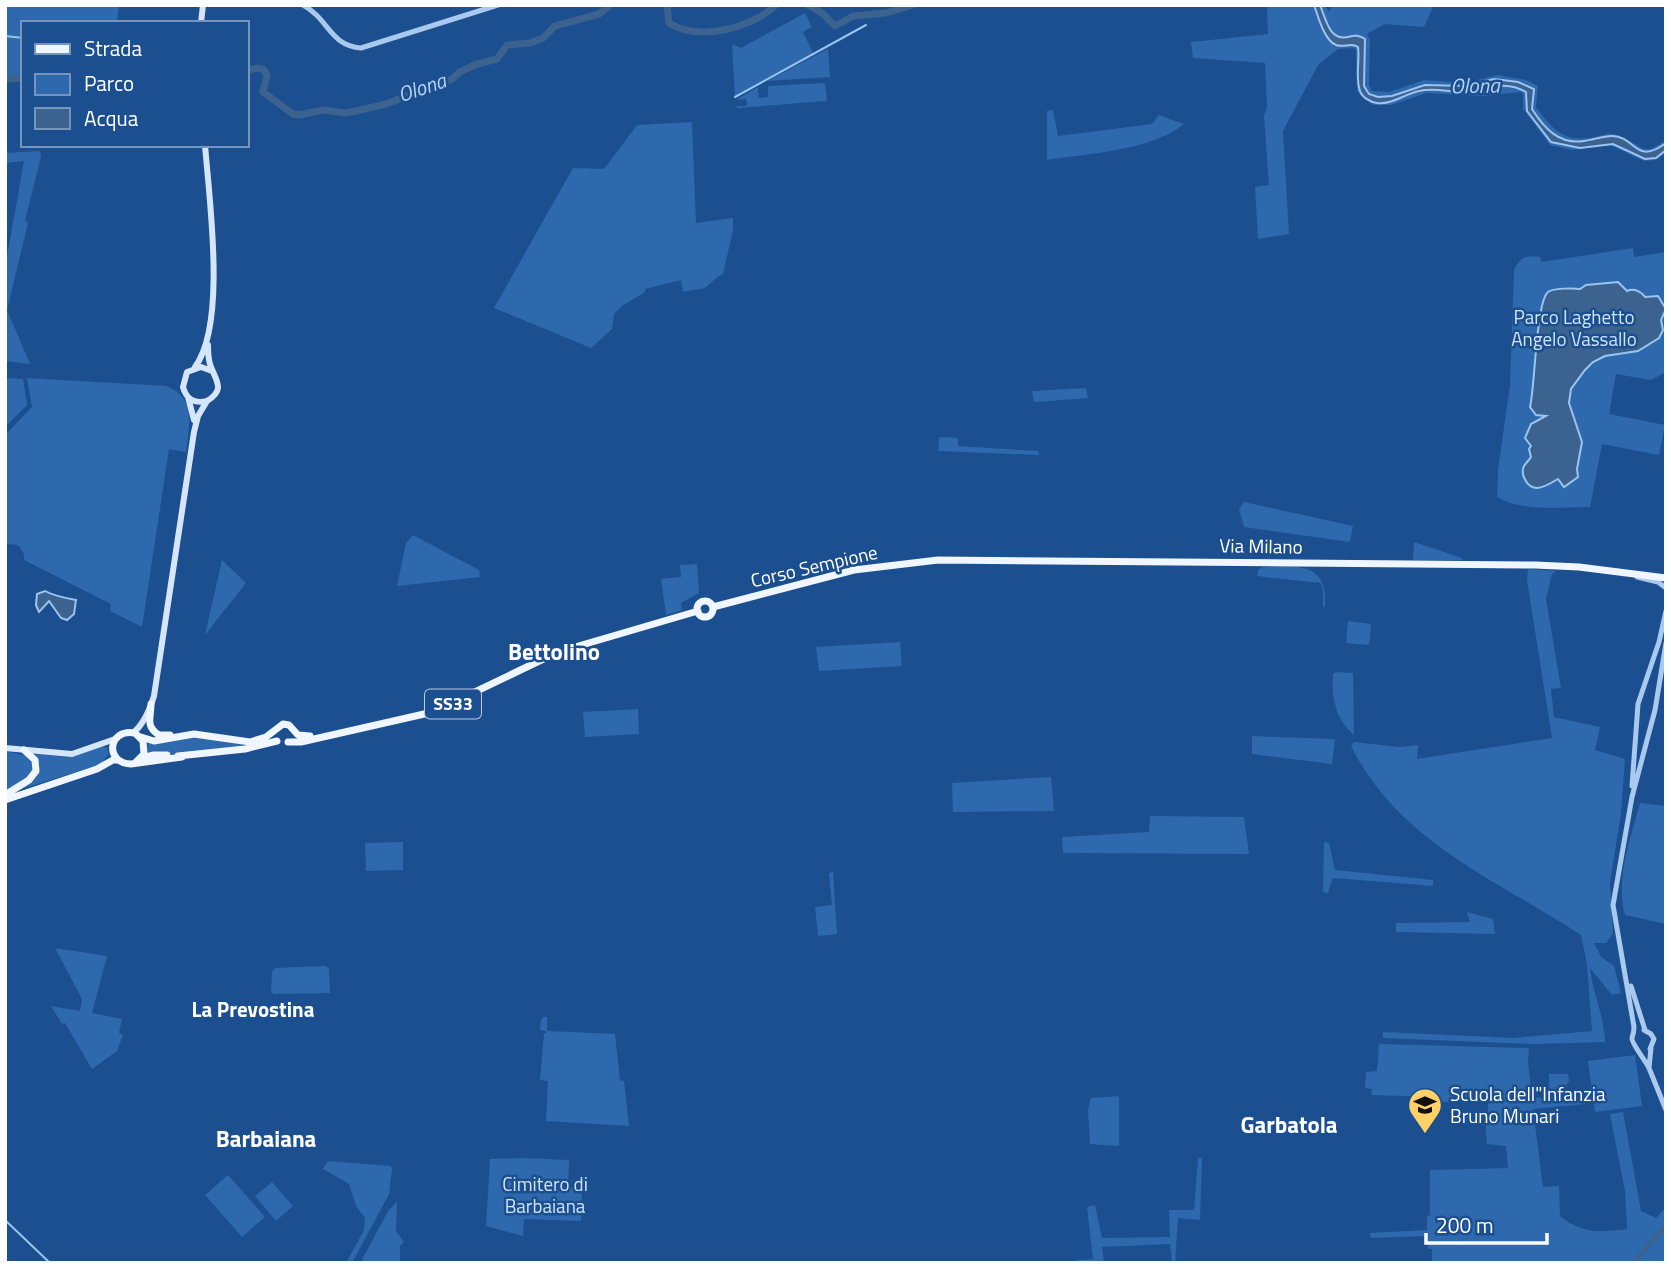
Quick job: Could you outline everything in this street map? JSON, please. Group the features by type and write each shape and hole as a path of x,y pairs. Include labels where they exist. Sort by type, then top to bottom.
{"main road":[{"path":"194,432 193,412 183,387 184,379 203,355 208,340 213,292 214,259 205,147"},
{"path":"208,340 212,371"},
{"path":"195,367 212,371 217,376 218,386 214,397 207,401 198,416 194,432 149,724 154,732 164,736 184,732 250,742 266,737 280,724 286,724 302,737 335,733"},
{"path":"188,397 196,401 207,401"},
{"name":"Via Milano","path":"922,561 1488,564 1600,569 1666,579"},
{"name":"Corso Sempione","path":"335,733 433,712 558,652 698,611 700,615 707,617 712,613 713,607 846,572 922,561"},
{"path":"1646,576 1666,573"},
{"path":"138,761 145,748 138,735 152,704"},
{"path":"275,729 277,741"},
{"path":"288,742 293,731"},
{"path":"5,748 72,754 115,739 123,733 154,741 191,734"},
{"path":"99,744 107,744 126,764 245,749 277,741 301,741 335,733"},
{"path":"5,797 97,769 106,764 114,754 115,739"},
{"path":"5,797 29,780 36,771 36,760 24,750"}],"street":[{"path":"303,5 319,16 339,42 361,48 498,5"},
{"name":"Via Milano","path":"1600,569 1658,582 1666,588"},
{"path":"1666,611 1637,711 1631,807 1614,905 1635,1033 1632,1042 1650,1068 1666,1110"},
{"path":"1632,796 1653,714 1666,643"},
{"path":"1640,698 1650,695 1656,700"},
{"path":"1637,711 1645,717 1653,714"},
{"path":"1616,891 1635,1004 1645,1030 1654,1039 1650,1068"},
{"path":"1635,1033 1645,1030"},
{"path":"1640,1051 1651,1048"}],"green space":[{"path":"5,5 119,5 117,21 21,21 21,38 5,35"},
{"path":"1267,5 1325,5 1329,12 1332,5 1434,5 1424,27 1385,24 1367,34 1370,40 1369,85 1372,91 1389,92 1424,80 1464,83 1498,75 1526,80 1538,86 1536,107 1560,133 1575,138 1617,135 1646,149 1666,141 1666,153 1655,160 1644,161 1610,145 1572,150 1550,145 1523,109 1521,92 1482,96 1427,93 1391,105 1373,105 1357,91 1356,50 1338,49 1318,65 1283,131 1289,234 1258,239 1255,187 1269,185 1264,116 1267,107 1265,63 1193,58 1191,42 1268,34"},
{"path":"805,13 812,27 803,32 814,55 735,97 732,44 741,48"},
{"path":"5,37 21,39 21,75 5,76"},
{"path":"828,49 830,77 767,81"},
{"path":"825,83 827,101 738,108 736,106 747,106 746,99 736,100 758,87 759,98 768,97 768,86"},
{"path":"1053,110 1058,136 1152,124 1159,115 1184,124 1155,140 1137,145 1047,160 1047,111"},
{"path":"692,122 696,223 733,218 733,230 723,274 702,289 683,292 681,280 645,289 645,292 614,314 612,329 591,348 494,308 573,168 604,169 637,125"},
{"path":"40,151 41,157 25,220 28,223 7,310 30,364 5,361 5,268 24,161 5,163 5,153"},
{"name":"Parco Laghetto Angelo Vassallo","path":"1633,248 1634,257 1666,252 1666,372 1651,380 1616,374 1609,414 1665,425 1659,455 1602,444 1590,507 1530,507 1497,497 1498,470 1510,385 1514,270 1521,259 1527,257 1540,257 1541,262"},
{"path":"5,378 23,379 27,405 5,427"},
{"path":"27,378 166,386 176,391 187,405 189,422 186,452 169,449 142,627 110,611 111,604 24,560 24,554 18,545 5,544 5,435 32,407"},
{"path":"1086,388 1088,398 1034,402 1032,391"},
{"path":"939,437 958,438 958,446 1038,451 1039,455 938,451"},
{"path":"1244,502 1353,526 1350,542 1244,527 1239,509"},
{"path":"413,535 479,570 480,577 397,586 406,543"},
{"path":"1414,542 1462,558 1463,560 1413,560"},
{"path":"222,560 246,583 205,635"},
{"path":"697,564 699,593 681,603 682,610 666,615 661,579 681,577 680,565"},
{"path":"1287,566 1307,569 1321,581 1325,591 1325,606 1323,607 1321,583 1257,576 1262,567"},
{"path":"1528,569 1557,571 1552,574 1546,599 1561,688 1551,689 1554,717 1600,727 1595,750 1625,759 1621,813 1610,883 1613,934 1606,943 1594,943 1601,957 1614,966 1621,993 1612,995 1590,968 1605,1042 1535,1044 1383,1038 1383,1032 1514,1038 1592,1031 1587,964 1581,935 1483,876 1422,833 1395,808 1371,779 1351,746 1354,742 1399,747 1418,745 1417,759 1552,738 1527,580"},
{"path":"1348,621 1371,624 1369,645 1346,643"},
{"path":"900,642 902,666 819,671 816,647"},
{"path":"1353,673 1354,735 1336,708 1333,674"},
{"path":"638,709 639,734 585,737 583,712"},
{"path":"194,736 244,747 170,754 147,752 148,742"},
{"path":"1252,736 1335,739 1332,764 1252,754"},
{"path":"102,746 107,748 109,754 101,764 12,792 34,778 33,754 70,757"},
{"path":"5,751 28,756 35,767 29,778 5,791"},
{"path":"1051,777 1054,811 953,812 952,783"},
{"path":"1640,803 1666,806 1666,924 1625,915 1622,901 1623,873"},
{"path":"1150,816 1244,817 1249,854 1063,853 1062,837 1149,832"},
{"path":"403,842 403,870 366,871 365,843"},
{"path":"1324,842 1329,843 1335,870 1433,880 1433,886 1333,878 1328,893 1323,892"},
{"path":"833,872 837,934 818,936 815,907 832,905 829,873"},
{"path":"1467,912 1493,919 1495,934 1396,932 1396,923 1470,922"},
{"path":"55,948 107,956 92,1013 122,1019 119,1033 123,1035 117,1051 92,1069 65,1023 62,1024 51,1006 80,1011 82,999"},
{"path":"326,966 329,969 330,993 271,992 272,972 275,968"},
{"path":"543,1017 547,1017 547,1031 615,1034 629,1126 546,1121 548,1081 540,1080 546,1033 540,1030"},
{"path":"1379,1044 1529,1048 1532,1098 1549,1097 1549,1074 1568,1074 1569,1081 1563,1091 1586,1104 1533,1109 1543,1187 1559,1186 1560,1216 1583,1229 1627,1229 1625,1191 1610,1114 1623,1112 1641,1211 1656,1218 1666,1207 1666,1263 1432,1263 1432,1249 1428,1249 1427,1236 1371,1238 1370,1233 1427,1230 1427,1215 1430,1216 1430,1170 1508,1168 1506,1146 1487,1144 1485,1117 1490,1116 1488,1101 1434,1102 1434,1097 1371,1095 1372,1089 1365,1088 1366,1072 1377,1071"},
{"path":"1635,1055 1642,1106 1595,1112 1588,1061"},
{"path":"1119,1096 1119,1146 1090,1144 1088,1110 1091,1098"},
{"path":"1198,1158 1202,1158 1200,1220 1178,1218 1175,1263 1172,1262 1170,1244 1102,1247 1104,1263 1077,1263 1077,1260 1093,1259 1087,1207 1095,1205 1102,1238 1170,1237 1169,1210 1194,1210"},
{"name":"Cimitero di Barbaiana","path":"490,1159 569,1160 568,1187 582,1188 581,1221 524,1219 523,1236 486,1226"},
{"path":"328,1161 391,1166 392,1169 389,1194 352,1263 346,1263 364,1230 365,1218 356,1206 349,1184 323,1169"},
{"path":"228,1175 265,1217 242,1237 205,1195"},
{"path":"272,1182 293,1206 276,1221 255,1196"},
{"path":"397,1202 396,1231 404,1242 400,1246 400,1263 365,1263 362,1260 388,1211"}],"water":[{"path":"1314,5 1320,5 1329,28 1336,36 1357,36 1365,39 1364,86 1369,94 1378,97 1392,96 1425,85 1466,86 1494,79 1518,82 1534,89 1532,109 1547,129 1560,138 1575,142 1612,136 1626,140 1642,151 1648,152 1666,143 1666,150 1656,158 1645,159 1613,144 1580,148 1551,142 1527,111 1526,92 1509,86 1462,92 1425,90 1388,102 1372,102 1360,91 1358,47 1339,46 1332,42 1322,27"},
{"path":"1618,282 1627,291 1637,291 1645,297 1658,296 1666,309 1661,320 1663,330 1659,338 1638,351 1605,356 1585,370 1571,389 1569,403 1582,442 1578,477 1564,487 1558,479 1542,487 1530,486 1523,473 1524,466 1531,457 1531,446 1525,438 1531,424 1546,416 1536,415 1530,407 1538,328 1544,299 1548,292 1554,290 1580,289 1586,285"},
{"path":"45,591 76,600 74,614 67,620 61,618 49,601 39,612 36,605 37,594"}],"waterway":[{"name":"Olona","path":"248,70 264,70 267,75 263,92 293,114 323,110 346,113 386,104 452,79 477,64 497,59 507,45 530,43 543,38 555,26 599,14 610,5"},
{"name":"Olona","path":"667,5 669,23 681,29 710,32 740,26 776,5"},
{"name":"Olona","path":"808,5 822,13 835,26 853,16 886,13 913,5"},
{"path":"735,97 866,25"},
{"name":"Olona","path":"5,36 21,38"},
{"name":"Olona","path":"5,79 21,78"},
{"path":"5,1220 50,1263"},
{"path":"1633,1263 1666,1226"}],"place":[{"name":"Scuola dell\"Infanzia Bruno Munari","path":"1425,1135"}],"district":[{"name":"Bettolino","path":"554,652"},
{"name":"La Prevostina","path":"253,1010"},
{"name":"Garbatola","path":"1289,1125"},
{"name":"Barbaiana","path":"266,1139"}]}
